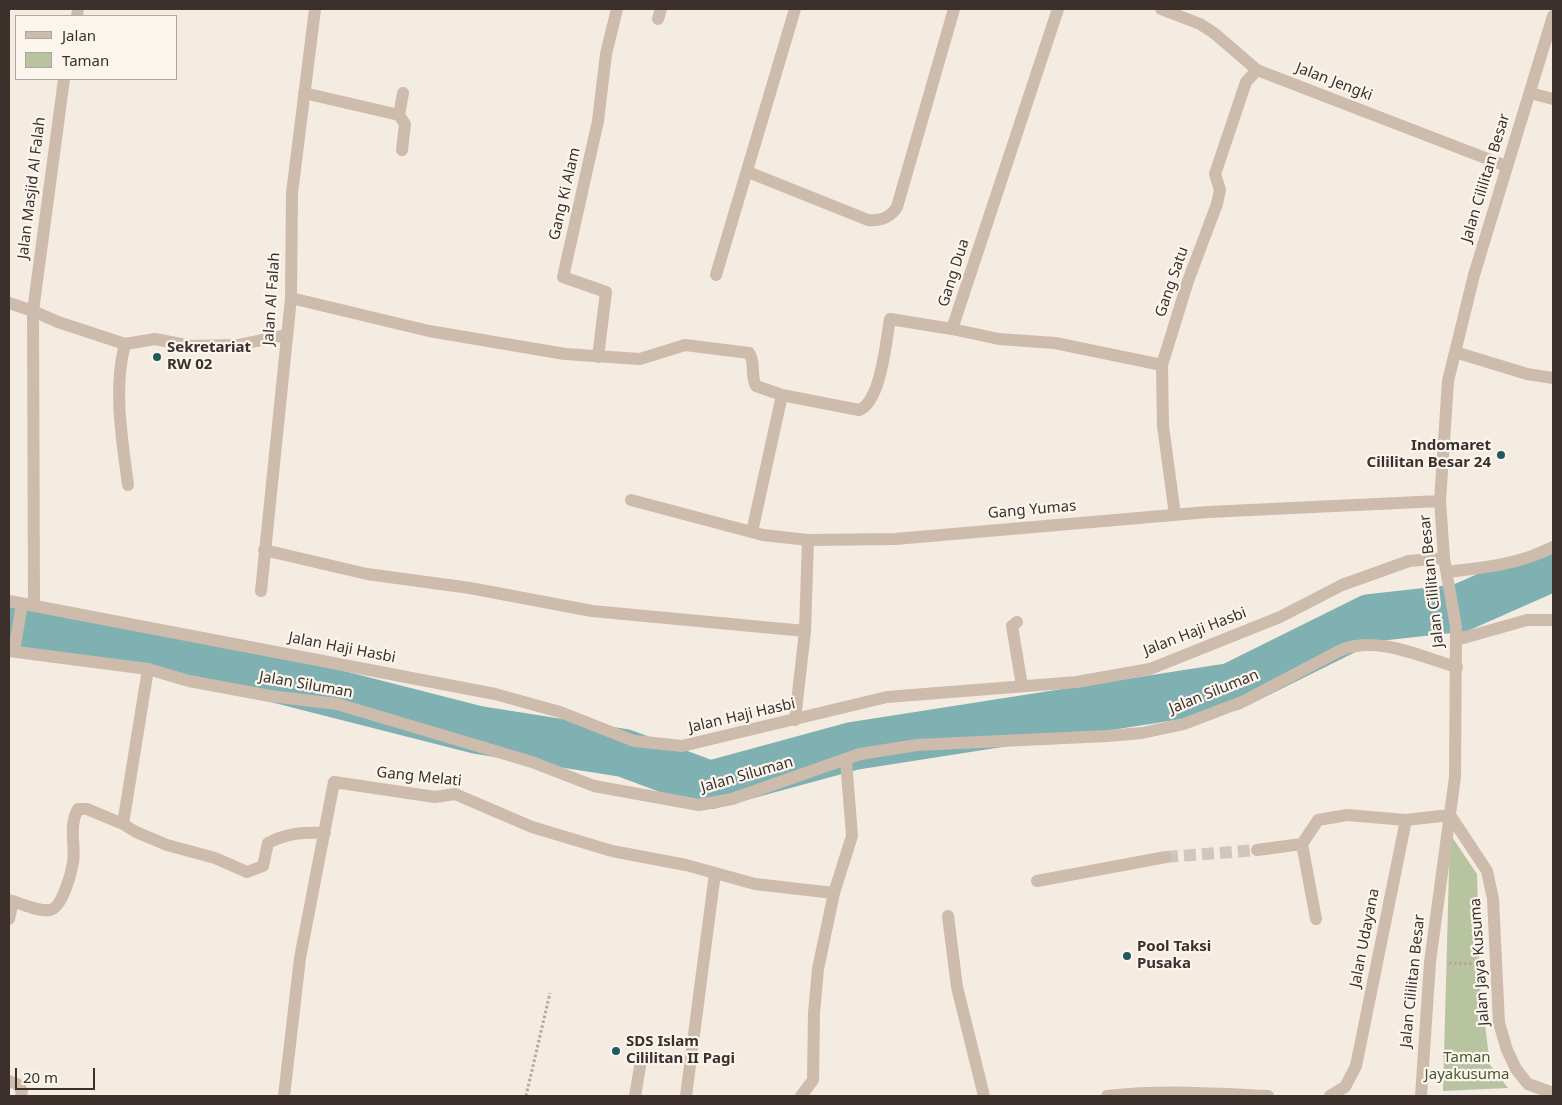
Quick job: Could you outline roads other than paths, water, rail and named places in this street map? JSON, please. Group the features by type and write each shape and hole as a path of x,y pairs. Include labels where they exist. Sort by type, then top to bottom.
{"street":[{"name":"Jalan Al Falah","path":"261,591 291,298 292,193 315,9"},
{"name":"Gang Ki Alam","path":"598,357 606,292 563,277 598,121 606,54 617,9"},
{"path":"716,275 795,9"},
{"path":"748,172 868,220 882,219 890,216 897,207 954,9"},
{"name":"Gang Dua","path":"782,396 859,410 864,409 875,395 890,319 952,329 1058,9"},
{"name":"Jalan Jengki","path":"1161,9 1185,17 1207,28 1257,70 1506,166"},
{"name":"Jalan Cililitan Besar","path":"1421,1096 1430,962 1455,777 1456,634 1444,558 1440,501 1448,381 1474,275 1552,20"},
{"name":"Gang Satu","path":"1175,515 1163,426 1162,366 1188,281 1217,204 1220,190 1215,174 1246,82 1257,70"},
{"name":"Jalan Masjid Al Falah","path":"12,648 25,606 33,311 64,80"},
{"path":"304,93 399,115 405,124 402,150"},
{"path":"399,115 403,93"},
{"path":"1530,93 1553,99"},
{"path":"291,298 479,341 598,357 640,359 685,345 749,353 752,358 753,377 756,386 782,396 752,532"},
{"path":"9,303 58,322 125,344 155,339 191,346 238,345 286,335"},
{"path":"952,329 999,339 1055,343 1162,366"},
{"path":"125,344 121,360 120,425 128,485"},
{"path":"1455,352 1527,374 1553,378"},
{"name":"Gang Yumas","path":"631,500 752,532 808,540 894,540 1175,515 1440,501"},
{"path":"795,720 804,631 808,540"},
{"path":"1448,577 1513,562 1553,547"},
{"path":"264,550 367,574 470,588 592,611 804,631"},
{"name":"Jalan Haji Hasbi","path":"9,601 25,606 495,694 560,712 634,740 682,746 887,697 1077,682 1150,669 1280,617 1342,585 1409,561 1444,558"},
{"path":"1456,634 1528,620 1553,620"},
{"path":"1017,622 1012,626 1022,686"},
{"name":"Jalan Siluman","path":"12,648 148,669 189,681 270,696 337,704 532,762 594,786 700,805 732,799 860,754 917,745 1142,733 1184,724 1244,701 1341,650 1358,645 1389,647 1457,668"},
{"path":"123,824 148,669"},
{"path":"801,1096 813,1080 814,1014 818,969 834,893 852,836 846,760"},
{"name":"Gang Melati","path":"284,1096 300,958 326,833 334,782 435,797 455,794 532,827 612,851 715,873 755,884 834,893"},
{"path":"9,919 11,900 48,911 55,909 60,903 73,862 72,832 78,810 87,809 167,845 215,858 247,872 263,866 268,843 280,837 301,832 326,833"},
{"path":"1316,919 1302,844 1318,820 1347,815 1406,820 1450,815"},
{"name":"Jalan Jaya Kusuma","path":"1450,815 1488,871 1493,899 1499,1023 1511,1061 1528,1084 1553,1093"},
{"name":"Jalan Udayana","path":"1330,1096 1345,1086 1356,1066 1406,820"},
{"path":"1257,850 1302,844"},
{"path":"1037,881 1166,857"},
{"path":"686,1096 715,873"},
{"path":"948,916 957,988 984,1096"},
{"path":"635,1096 641,1061"},
{"path":"9,1081 20,1087 21,1096"},
{"path":"1107,1096 1138,1093 1207,1092 1268,1096"}],"waterway":[{"path":"9,629 110,640 278,679 478,730 624,753 710,785 853,746 1231,687 1370,618 1460,608 1553,567"}],"tunnel":[{"path":"1166,857 1257,850"}],"place":[{"name":"Sekretariat RW 02","path":"157,357"},
{"name":"Indomaret Cililitan Besar 24","path":"1501,455"},
{"name":"Pool Taksi Pusaka","path":"1127,956"},
{"name":"SDS Islam Cililitan II Pagi","path":"616,1051"}],"park label":[{"name":"Taman Jayakusuma","path":"1467,1066"}]}
